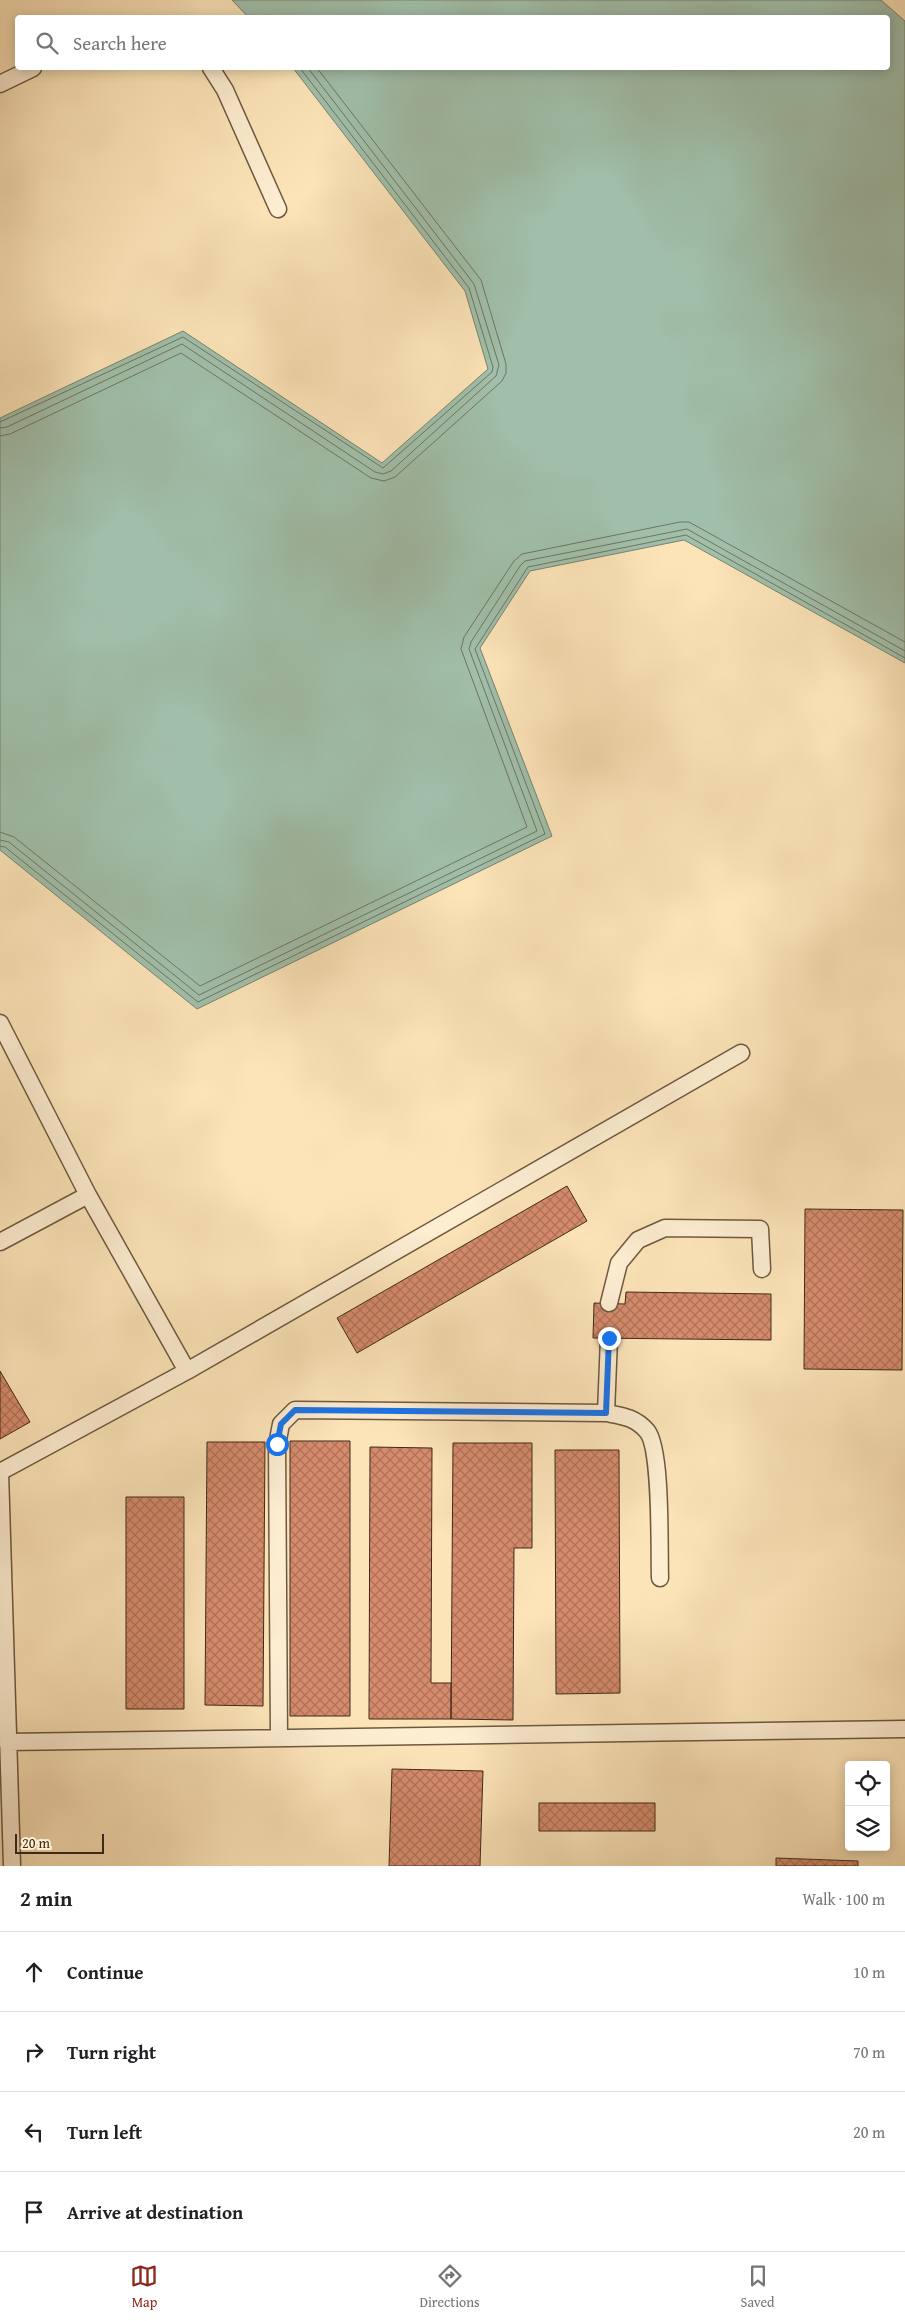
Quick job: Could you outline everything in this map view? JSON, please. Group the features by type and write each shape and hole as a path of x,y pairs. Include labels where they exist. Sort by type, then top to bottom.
{"lane":[{"path":"0,84 29,70"},
{"path":"212,70 225,90 278,209"},
{"path":"0,1023 88,1195 187,1371"},
{"path":"12,1866 0,1472 187,1371 741,1053"},
{"path":"0,1242 88,1195"},
{"path":"609,1303 619,1263 638,1240 665,1228 760,1229 762,1268"},
{"path":"606,1413 609,1338"},
{"path":"279,1738 277,1444 281,1424 295,1410 606,1413 629,1417 648,1431 656,1453 660,1578"},
{"path":"7,1742 905,1729"}],"water":[{"path":"232,0 881,0 905,21 905,663 684,540 530,571 480,648 552,836 197,1009 0,850 0,418 183,331 382,463 488,369 465,291 295,70 890,70 890,15 246,15"}],"building":[{"path":"567,1186 587,1221 357,1353 337,1318"},
{"path":"805,1209 903,1210 902,1370 804,1369"},
{"path":"626,1292 771,1294 771,1340 593,1338 594,1303 625,1304"},
{"path":"0,1371 30,1422 0,1439"},
{"path":"290,1441 350,1441 350,1716 290,1716"},
{"path":"207,1442 265,1442 263,1706 205,1705"},
{"path":"453,1443 532,1443 532,1548 514,1548 513,1720 451,1719"},
{"path":"370,1447 432,1448 431,1683 451,1683 451,1719 369,1719"},
{"path":"555,1450 619,1450 620,1693 556,1694"},
{"path":"126,1497 184,1497 184,1709 126,1709"},
{"path":"392,1769 483,1771 480,1866 389,1866"},
{"path":"539,1803 655,1803 655,1831 539,1831"},
{"path":"776,1858 858,1861 858,1866 776,1866"}],"route":[{"path":"277,1444 281,1424 295,1410 606,1413 609,1338"}]}
